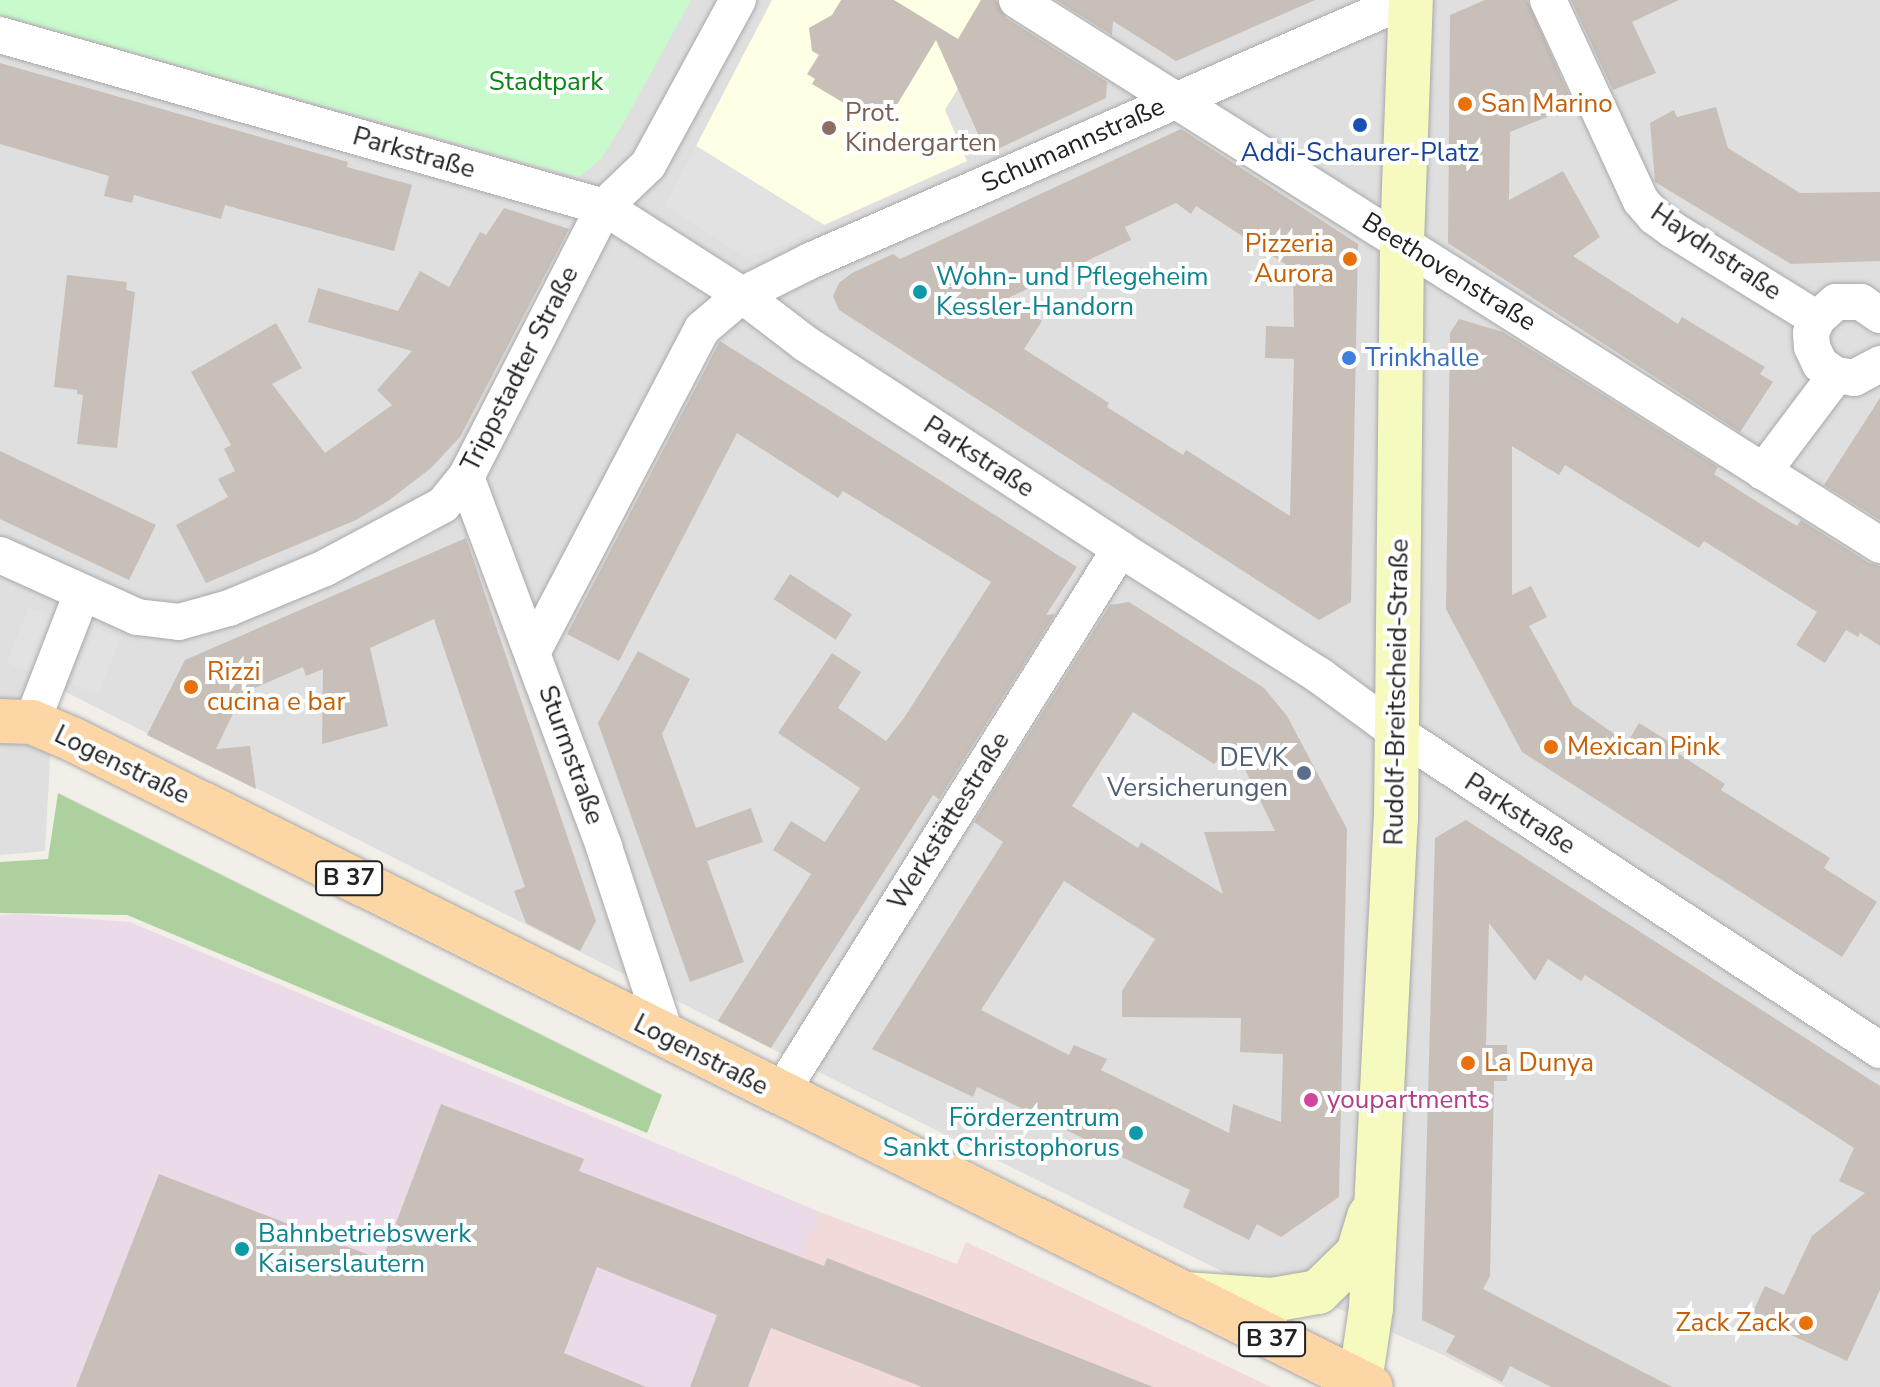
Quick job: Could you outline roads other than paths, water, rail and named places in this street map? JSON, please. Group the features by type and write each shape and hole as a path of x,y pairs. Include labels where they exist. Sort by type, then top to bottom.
{"main road":[{"name":"Logenstraße","path":"16,721 74,740 1366,1385"}],"street":[{"name":"Trippstadter Straße","path":"0,555 137,617 179,622 216,611 325,568 443,505 466,477 604,207 648,165 738,0"},
{"name":"Beethovenstraße","path":"1017,0 1880,545"},
{"name":"Schumannstraße","path":"742,295 810,261 1409,0"},
{"name":"Rudolf-Breitscheid-Straße","path":"1366,1385 1398,733 1402,242 1409,0"},
{"name":"Haydnstraße","path":"1548,0 1641,201 1655,217 1817,319"},
{"name":"Parkstraße","path":"0,35 604,207 742,295 806,344 1320,676 1398,733 1880,1050"},
{"path":"533,651 702,329 742,295"},
{"path":"1878,308 1861,302 1836,302 1817,319 1811,333 1812,347 1820,364 1836,375 1854,378 1880,364"},
{"path":"1763,472 1836,375"},
{"name":"Sturmstraße","path":"466,477 604,847 666,1036"},
{"name":"Werkstättestraße","path":"780,1094 1120,549"},
{"path":"16,721 82,593"},
{"path":"1184,1294 1272,1300 1318,1292 1358,1253 1378,1187"}],"place":[{"name":"San Marino","path":"1465,104"},
{"name":"Addi-Schaurer-Platz","path":"1360,125"},
{"name":"Prot. Kindergarten","path":"829,128"},
{"name":"Pizzeria Aurora","path":"1350,259"},
{"name":"Wohn- und Pflegeheim Kessler-Handorn","path":"920,292"},
{"name":"Trinkhalle","path":"1349,358"},
{"name":"Rizzi cucina e bar","path":"191,687"},
{"name":"Mexican Pink","path":"1551,747"},
{"name":"DEVK Versicherungen","path":"1304,773"},
{"name":"La Dunya","path":"1468,1063"},
{"name":"youpartments","path":"1311,1100"},
{"name":"Förderzentrum Sankt Christophorus","path":"1136,1133"},
{"name":"Bahnbetriebswerk Kaiserslautern","path":"242,1249"},
{"name":"Zack Zack","path":"1806,1323"}],"park label":[{"name":"Stadtpark","path":"546,82"}]}
